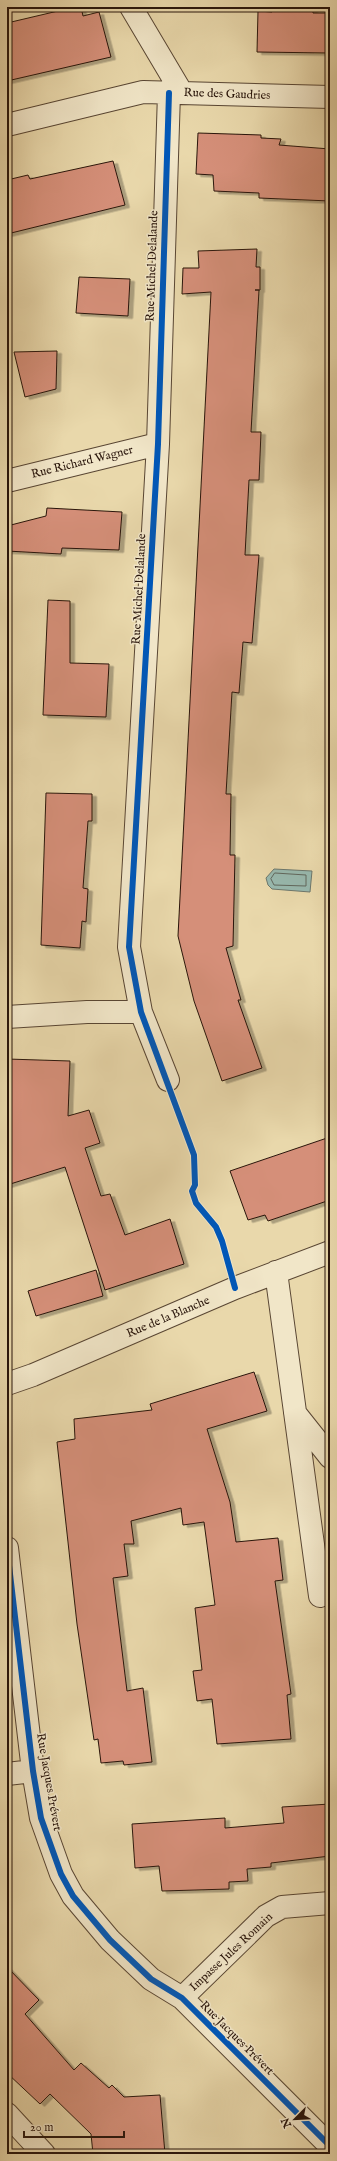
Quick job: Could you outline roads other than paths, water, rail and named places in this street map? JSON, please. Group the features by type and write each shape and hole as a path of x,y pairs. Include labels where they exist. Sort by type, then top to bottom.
{"street":[{"path":"131,7 175,93"},
{"name":"Rue des Gaudries","path":"7,125 143,92 330,97"},
{"name":"Rue Michel Delalande","path":"168,1080 141,1012 129,947 158,444 175,93"},
{"name":"Rue Richard Wagner","path":"7,481 158,444"},
{"path":"7,1017 86,1012 141,1012"},
{"name":"Rue de la Blanche","path":"7,1384 276,1272 330,1252"},
{"path":"276,1272 320,1596"},
{"path":"294,1412 330,1457"},
{"name":"Rue Jacques Prévert","path":"7,1548 33,1771 41,1818 50,1846 72,1896 110,1940 151,1979 182,1998 330,2146"},
{"path":"7,1774 33,1771"},
{"name":"Impasse Jules Romain","path":"182,1998 266,1916 282,1907 330,1903"},
{"path":"7,2114 44,2154"}],"water":[{"path":"274,869 312,871 310,892 272,889 268,885 266,878"}]}
